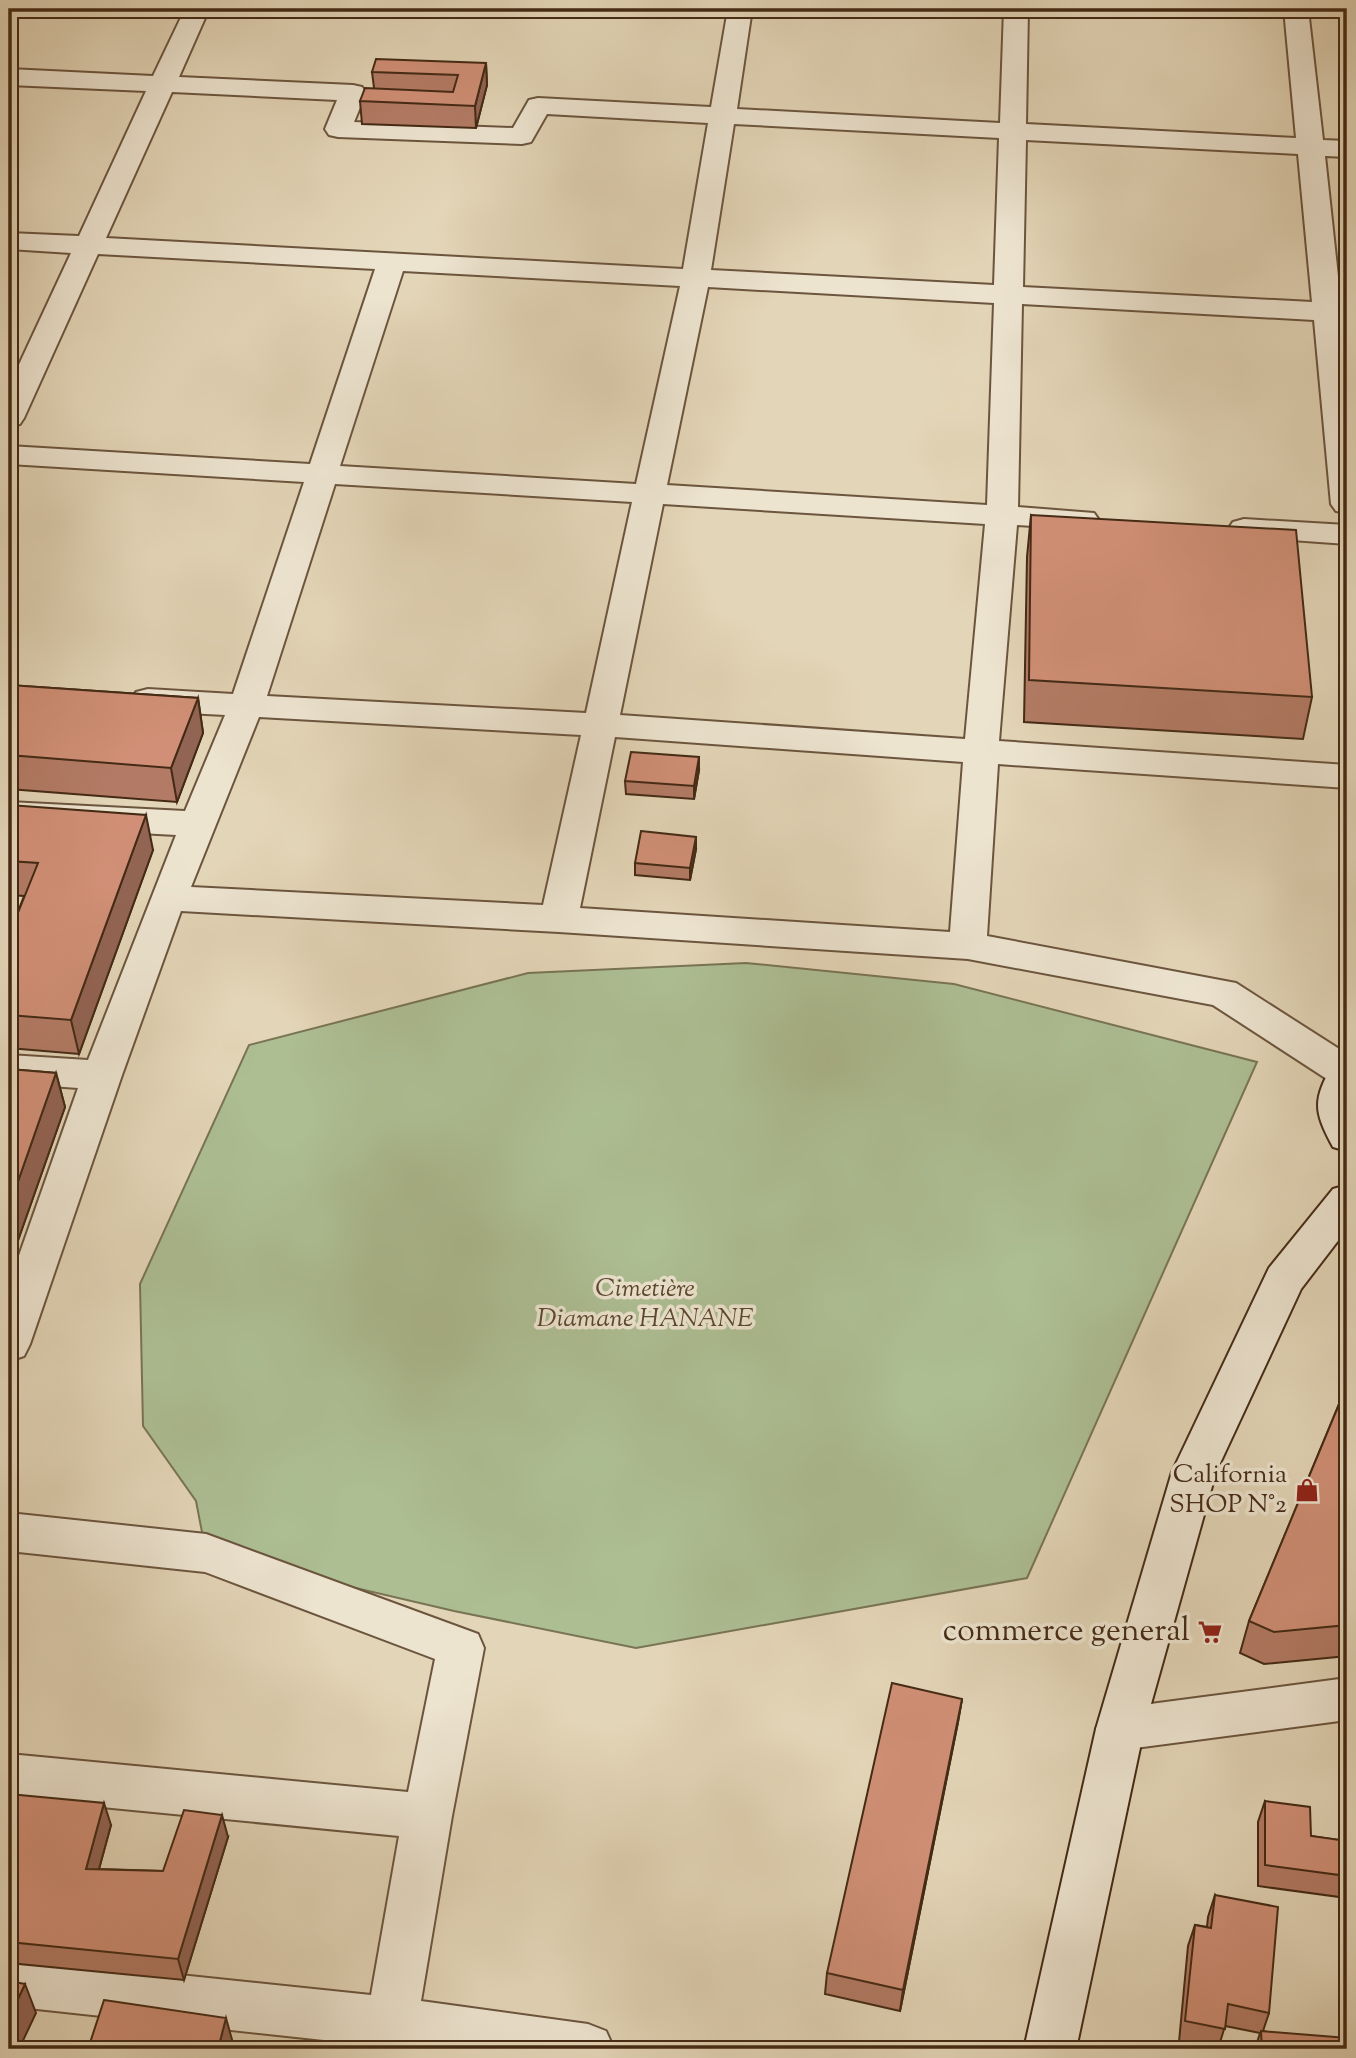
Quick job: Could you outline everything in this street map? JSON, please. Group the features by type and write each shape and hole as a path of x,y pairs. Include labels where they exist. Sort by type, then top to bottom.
{"street":[{"path":"9,418 197,9"},
{"path":"559,919 696,278 740,9"},
{"path":"968,946 981,750 1002,515 1016,9"},
{"path":"1296,9 1310,147 1338,312 1347,504"},
{"path":"9,77 353,93 338,129 522,136 537,106 1347,149"},
{"path":"9,241 1338,312"},
{"path":"9,1344 20,1280 102,1075 197,824 247,704 392,261"},
{"path":"9,455 1112,522"},
{"path":"1209,527 1347,536"},
{"path":"114,699 247,704 600,725 1347,777"},
{"path":"9,814 197,824"},
{"path":"168,898 559,919 968,946 1223,993 1347,1073 1335,1094 1337,1118 1347,1136"},
{"path":"9,1069 102,1075"},
{"path":"1050,2049 1120,1729 1194,1472 1284,1280 1347,1200"},
{"path":"9,1532 206,1553 461,1647 427,1816 392,2022"},
{"path":"1120,1729 1347,1699"},
{"path":"9,1776 427,1816"},
{"path":"9,1982 392,2022 588,2049"}],"green space":[{"name":"Cimetière Diamane HANANE","path":"746,963 954,984 1257,1062 1027,1578 636,1648 454,1611 206,1553 196,1501 143,1426 140,1284 249,1045 528,973"}],"building":[{"path":"376,59 486,63 475,106 360,101 365,88 453,92 458,75 372,72"},
{"path":"1031,515 1296,530 1312,697 1029,680"},
{"path":"9,685 198,698 171,768 9,755"},
{"path":"631,752 699,757 694,786 625,781"},
{"path":"9,805 146,815 71,1020 9,1015 9,935 38,863 9,861"},
{"path":"641,831 696,837 690,868 635,863"},
{"path":"9,1069 56,1073 9,1207"},
{"path":"1347,1385 1347,1625 1274,1632 1249,1621"},
{"path":"892,1683 962,1699 903,1990 827,1973"},
{"path":"9,1794 104,1803 86,1869 163,1871 184,1810 222,1815 178,1959 9,1942"},
{"path":"1265,1801 1310,1807 1311,1836 1347,1841 1347,1876 1265,1865"},
{"path":"1215,1895 1278,1907 1269,2013 1228,2004 1225,2029 1185,2021 1195,1925 1211,1928"},
{"path":"9,1981 25,1984 9,2018"},
{"path":"104,2000 226,2018 218,2049 88,2049"},
{"path":"1261,2031 1347,2038 1347,2049 1262,2049"}],"place":[{"name":"California SHOP N°2","path":"1307,1490"},
{"name":"commerce general","path":"1210,1632"}]}
